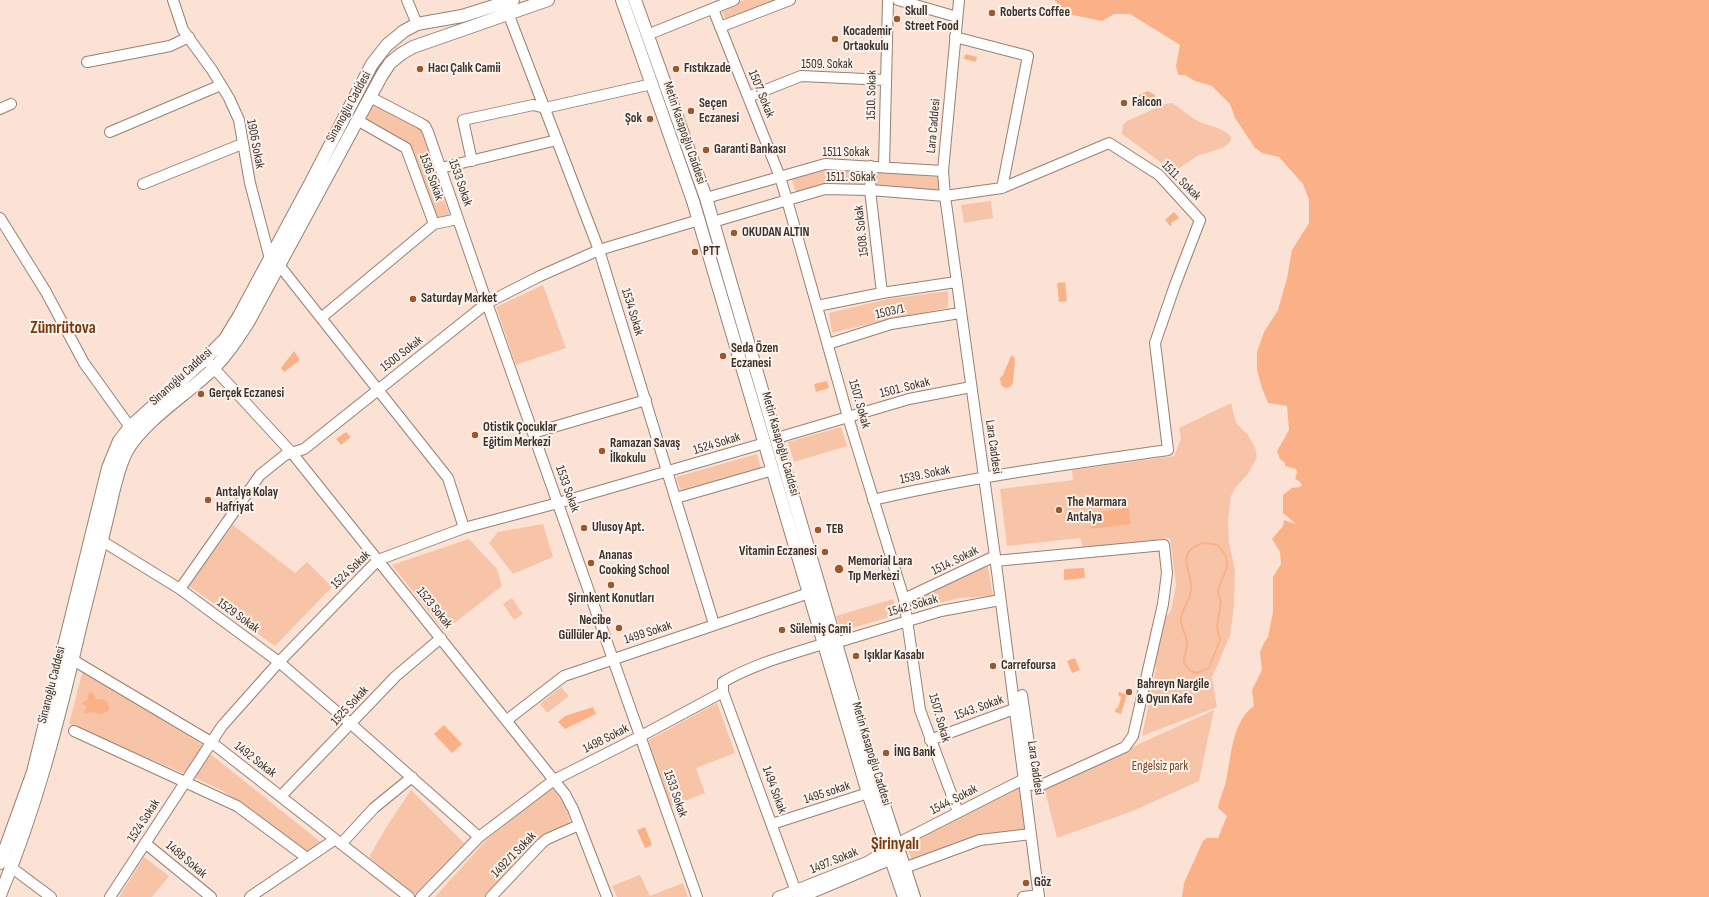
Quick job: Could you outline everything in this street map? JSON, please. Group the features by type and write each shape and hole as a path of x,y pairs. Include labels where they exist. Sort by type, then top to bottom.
{"main road":[{"name":"Si̇nanoğlu Caddesi","path":"0,895 12,868 43,775 120,468 127,450 138,435 214,368 231,349 249,321 275,262 372,64 387,45 394,38 417,24 462,16 509,4 548,0"},
{"name":"Metin Kasapoğlu Caddesi","path":"622,0 699,220 868,793 894,852 904,868 914,897"},
{"name":"Metin Kasapoğlu Caddesi","path":"635,0 706,198 877,784 904,897"},
{"name":"Si̇nanoğlu Caddesi","path":"0,863 33,772 108,468 119,441 130,427 225,339 275,262 390,63 413,47 509,4"}],"street":[{"name":"1906 Sokak","path":"173,0 183,30 222,85 239,120 250,183 275,262"},
{"path":"407,0 417,24"},
{"path":"647,35 734,0"},
{"name":"1510. Sokak","path":"884,167 888,0"},
{"path":"898,0 958,17"},
{"name":"Lara Caddesi","path":"959,0 943,171 945,196 995,558 1014,709 1028,784 1031,834 1039,896"},
{"path":"720,27 784,1"},
{"name":"1534 Sokak","path":"509,4 545,108 599,250 714,624"},
{"name":"1507. Sokak","path":"713,9 780,177 848,417 904,599 920,710 958,812"},
{"path":"87,62 170,46 188,37"},
{"path":"955,37 1028,56 1002,188"},
{"name":"1509. Sokak","path":"748,97 801,76 886,80"},
{"path":"472,161 463,120 533,105 545,108 652,84"},
{"path":"110,132 222,85"},
{"name":"1533 Sokak","path":"370,97 425,126 697,897"},
{"path":"0,109 11,104"},
{"name":"1536 Sokak","path":"357,120 406,148 434,224"},
{"path":"441,168 557,140"},
{"name":"1511. Sokak","path":"713,222 825,189 870,190 945,196 1002,188 1109,143 1159,175 1200,220 1155,343 1168,450 984,477"},
{"path":"143,184 242,144"},
{"name":"1511 Sokak","path":"706,198 825,164 943,171"},
{"name":"1508. Sokak","path":"871,166 870,190 882,293"},
{"path":"0,218 46,292 84,363 130,427"},
{"path":"321,318 434,224 458,219"},
{"name":"1500 Sokak","path":"180,589 260,475 280,458 304,448 487,303 540,276 599,250 699,220"},
{"path":"275,262 448,478 464,528"},
{"path":"817,306 882,293 956,282"},
{"name":"1503/1","path":"828,344 890,324 960,312"},
{"name":"1523 Sokak","path":"205,359 292,453 442,638 565,794 579,825 607,897"},
{"name":"1501. Sokak","path":"777,438 909,399 971,387"},
{"path":"533,433 646,400"},
{"name":"1524 Sokak","path":"110,897 222,726 279,662 378,560 464,528 668,472 765,443"},
{"path":"676,498 773,470"},
{"name":"1539. Sokak","path":"873,500 924,488 984,477"},
{"name":"1529 Sokak","path":"102,541 180,589 279,662 479,837"},
{"name":"1514. Sokak","path":"904,599 995,558 1164,545 1167,573 1163,604 1133,736 1125,746 1037,787 1028,784"},
{"name":"1499 Sokak","path":"507,720 561,677 613,658 808,593"},
{"name":"1542. Sokak","path":"835,643 940,611 1000,600"},
{"name":"1525 Sokak","path":"281,796 396,676 442,638"},
{"path":"723,692 723,682 740,672 823,644"},
{"name":"1492 Sokak","path":"73,660 211,742 409,897"},
{"name":"1498 Sokak","path":"421,897 479,837 554,780 723,692"},
{"name":"1494 Sokak","path":"723,692 798,895"},
{"path":"1022,695 1028,784"},
{"name":"1543. Sokak","path":"930,740 1014,709"},
{"path":"74,731 184,783 237,806 307,858"},
{"path":"250,897 307,858 337,842 374,808 412,777"},
{"name":"1544. Sokak","path":"894,852 958,812 1028,784"},
{"name":"1495 sokak","path":"772,824 868,793"},
{"name":"1492/1 Sokak","path":"491,897 544,841 579,825"},
{"path":"904,868 980,840 1031,834"},
{"name":"1488 Sokak","path":"145,842 211,897"},
{"name":"1497. Sokak","path":"778,897 798,895 867,862 894,852"},
{"path":"12,868 51,897"},
{"path":"1023,897 1039,896"}],"green space":[{"path":"744,0 775,0 776,3 726,21 721,8"},
{"path":"372,102 421,129 450,217 437,220 410,144 363,118"},
{"path":"1172,103 1196,120 1224,131 1231,137 1230,142 1223,148 1197,156 1174,172 1122,134 1123,125 1127,121 1165,104"},
{"path":"831,169 866,171 865,185 827,184 796,193 792,179"},
{"path":"876,172 939,177 940,191 875,186"},
{"path":"991,201 993,218 964,223 961,205"},
{"path":"543,285 566,348 516,365 496,307"},
{"path":"948,291 948,308 890,319 832,333 829,313 888,299"},
{"path":"1231,403 1236,423 1248,435 1255,447 1257,457 1248,474 1236,487 1231,496 1228,520 1229,542 1235,571 1234,607 1230,636 1212,677 1217,707 1142,736 1156,668 1153,662 1164,618 1171,611 1176,585 1170,538 1083,548 1080,538 1007,546 1000,489 1073,480 1072,470 1174,456 1181,439 1179,428"},
{"path":"841,427 847,446 794,462 788,442"},
{"path":"757,454 761,468 681,491 676,477"},
{"path":"543,524 553,557 513,574 489,543 498,532"},
{"path":"233,525 295,573 307,562 332,587 275,646 189,586"},
{"path":"469,539 497,569 502,586 444,631 392,565"},
{"path":"987,562 993,596 960,598 914,609 911,599"},
{"path":"512,598 523,614 514,620 503,604"},
{"path":"893,599 898,615 841,631 836,616"},
{"path":"83,670 204,746 185,774 69,724"},
{"path":"561,687 569,696 547,713 540,704"},
{"path":"717,703 735,753 696,768 705,793 669,807 647,741"},
{"name":"Engelsiz park","path":"1214,710 1199,781 1133,811 1057,838 1044,787"},
{"path":"209,753 322,843 307,852 252,810 221,790 193,777"},
{"path":"1019,787 1025,829 980,835 912,861 906,843"},
{"path":"551,789 554,790 565,805 570,820 569,825 528,850 485,897 435,897 486,840"},
{"path":"411,790 464,843 413,896 369,857 387,826"},
{"path":"144,857 169,876 152,897 119,897"},
{"path":"640,875 650,896 683,883 688,897 617,897 612,886"}],"shaded area":[{"path":"1054,0 1709,0 1709,897 1182,897 1184,883 1203,841 1207,838 1218,838 1227,816 1218,808 1225,785 1231,751 1237,730 1241,721 1254,706 1252,690 1262,670 1260,652 1268,637 1273,612 1273,577 1281,564 1280,552 1272,539 1283,526 1284,520 1296,524 1283,513 1283,495 1292,488 1300,487 1302,485 1295,479 1297,473 1296,469 1285,466 1285,463 1280,459 1277,451 1289,430 1287,406 1268,403 1257,370 1257,352 1264,332 1278,310 1287,278 1292,250 1309,223 1309,200 1303,184 1279,157 1262,153 1255,148 1235,118 1230,104 1212,86 1195,81 1185,75 1178,75 1176,66 1180,45 1130,14 1114,14 1102,21 1068,14"},
{"path":"965,54 977,57 976,62 964,59"},
{"path":"1148,91 1155,95 1154,100 1138,107 1134,97"},
{"path":"1174,212 1179,218 1171,223 1172,225 1170,226 1165,220"},
{"path":"1065,282 1067,301 1059,302 1057,283"},
{"path":"294,351 300,360 284,372 281,368"},
{"path":"1011,356 1015,359 1013,383 1010,387 1005,388 1001,385 1000,378 1003,375"},
{"path":"827,381 829,388 816,392 814,384"},
{"path":"346,432 351,437 341,445 336,439"},
{"path":"1129,508 1131,524 1091,529 1089,513"},
{"path":"1084,568 1085,578 1064,580 1064,569"},
{"path":"1075,658 1080,670 1072,673 1067,661"},
{"path":"91,692 94,694 96,699 105,700 108,703 109,709 107,712 101,714 90,712 85,714 84,710 87,707 82,703 88,699 88,694"},
{"path":"1119,692 1127,695 1121,714 1115,712 1116,708 1118,708 1121,697 1118,695"},
{"path":"593,707 596,714 565,729 558,722 565,716"},
{"path":"444,725 462,744 452,753 434,734"},
{"path":"645,827 652,845 645,848 637,830"}],"waterway":[{"path":"1203,543 1219,546 1226,556 1227,567 1219,587 1218,594 1221,601 1217,627 1220,640 1209,668 1197,673 1189,670 1184,663 1187,642 1181,624 1181,618 1191,593 1191,582 1186,562 1187,556 1189,551 1203,543"}],"place":[{"name":"Roberts Coffee","path":"992,13"},
{"name":"Skull Street Food","path":"897,19"},
{"name":"Kocademir Ortaokulu","path":"835,39"},
{"name":"Hacı Çalık Camii","path":"420,69"},
{"name":"Fıstıkzade","path":"676,69"},
{"name":"Falcon","path":"1124,103"},
{"name":"Seçen Eczanesi","path":"691,111"},
{"name":"Şok","path":"650,119"},
{"name":"Garanti Bankası","path":"706,150"},
{"name":"OKUDAN ALTIN","path":"734,233"},
{"name":"PTT","path":"695,252"},
{"name":"Saturday Market","path":"413,299"},
{"name":"Seda Özen Eczanesi","path":"723,356"},
{"name":"Gerçek Eczanesi","path":"201,394"},
{"name":"Otistik Çocuklar Eğitim Merkezi","path":"475,435"},
{"name":"Ramazan Savaş İlkokulu","path":"602,451"},
{"name":"Antalya Kolay Hafriyat","path":"208,500"},
{"name":"The Marmara Antalya","path":"1059,510"},
{"name":"Ulusoy Apt.","path":"584,528"},
{"name":"TEB","path":"818,530"},
{"name":"Vitamin Eczanesi","path":"825,552"},
{"name":"Ananas Cooking School","path":"591,563"},
{"name":"Memorial Lara Tıp Merkezi","path":"839,569"},
{"name":"Şirınkent Konutları","path":"611,585"},
{"name":"Necibe Güllüler Ap.","path":"619,628"},
{"name":"Sülemiş Cami","path":"782,630"},
{"name":"Işıklar Kasabı","path":"856,656"},
{"name":"Carrefoursa","path":"993,666"},
{"name":"Bahreyn Nargile & Oyun Kafe","path":"1129,692"},
{"name":"İNG Bank","path":"886,753"},
{"name":"Göz","path":"1026,883"}],"district":[{"name":"Zümrütova","path":"63,329"},
{"name":"Şirinyalı","path":"895,845"}]}
